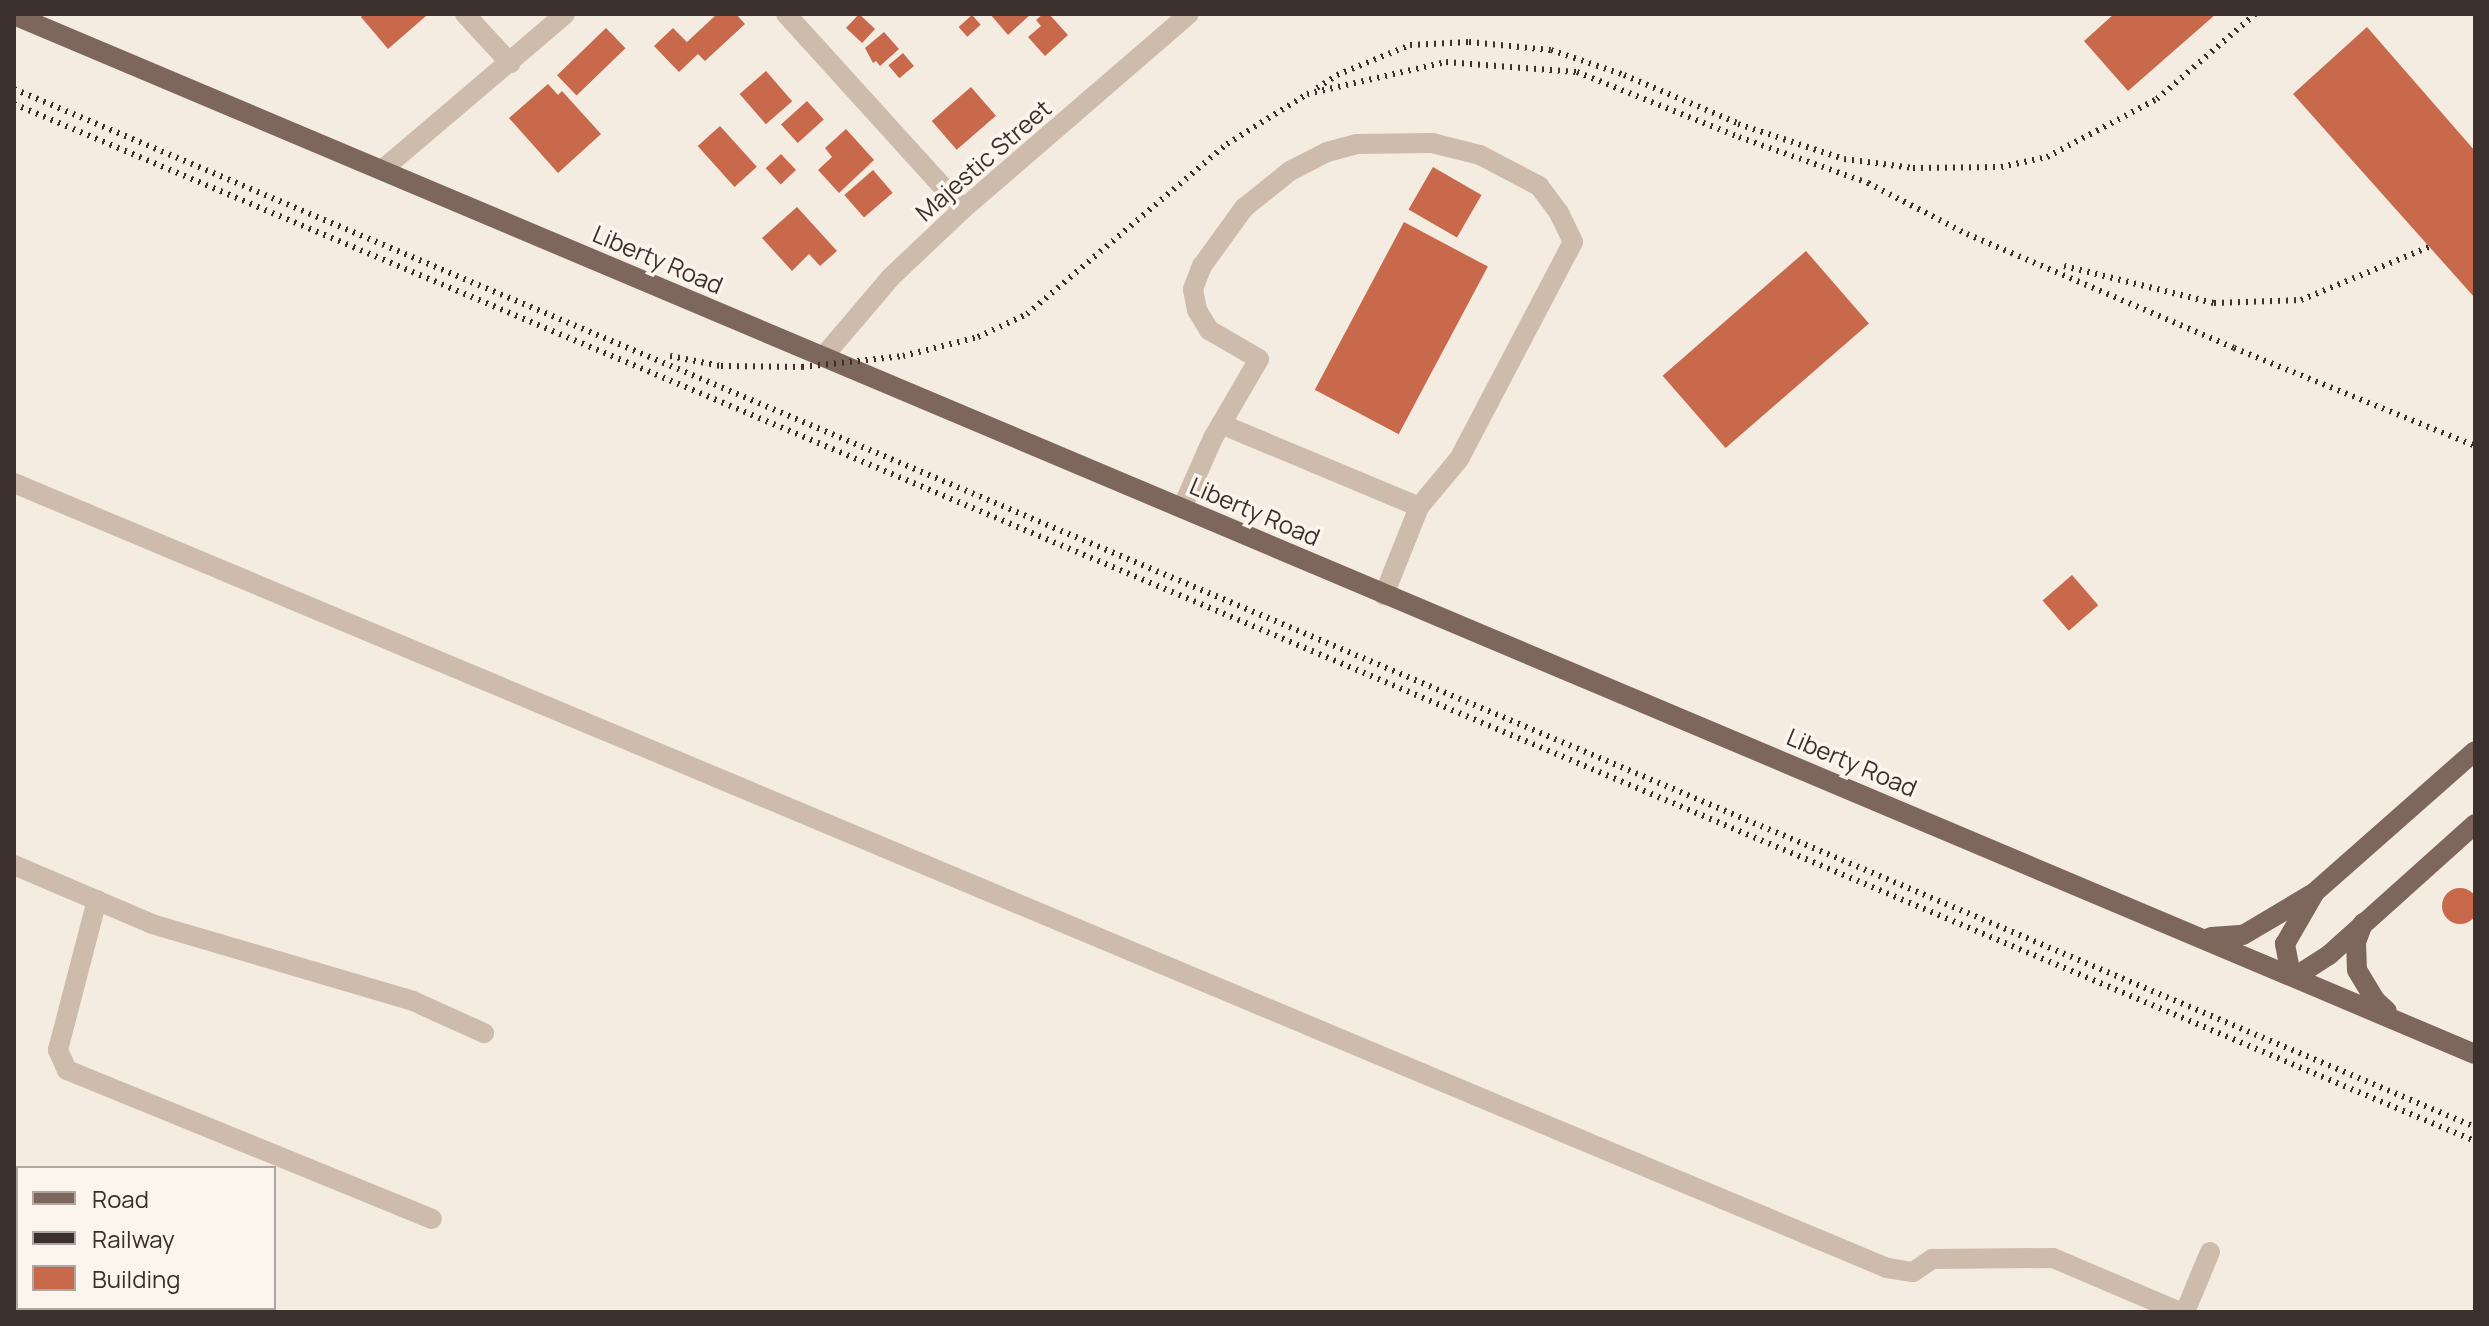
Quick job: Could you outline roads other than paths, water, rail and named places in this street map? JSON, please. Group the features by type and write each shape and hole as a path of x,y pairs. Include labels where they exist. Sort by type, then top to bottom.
{"main road":[{"name":"Liberty Road","path":"14,15 2475,1054"},
{"path":"2201,936 2243,935 2315,892 2475,751"},
{"path":"2315,892 2285,944 2291,975 2322,960 2475,824"},
{"path":"2363,923 2355,956 2364,986 2386,1011 2418,1030"}],"street":[{"path":"465,14 510,63"},
{"path":"382,170 565,14"},
{"path":"786,14 963,209"},
{"name":"Majestic Street","path":"823,357 891,277 963,209 1189,14"},
{"path":"1182,508 1221,424 1259,359 1209,330 1197,310 1193,289 1202,266 1244,208 1290,171 1327,152 1357,144 1432,143 1480,155 1539,186 1559,213 1573,242 1459,459 1419,507 1384,595"},
{"path":"1221,424 1419,507"},
{"path":"14,483 1887,1268 1913,1272 1932,1259 2053,1258 2182,1312 2210,1252"},
{"path":"14,865 152,924 413,1001 484,1033"},
{"path":"97,900 58,1050 67,1070 432,1219"}],"railway":[{"path":"1738,124 1844,159 1913,168 2001,167 2047,157 2157,99 2255,14"},
{"path":"1317,88 1337,75 1410,45 1469,42 1551,50 1624,75 1737,123"},
{"path":"670,356 721,366 802,367 903,356 978,337 1027,314 1227,144 1307,94 1446,62 1577,72 1739,137 1868,183 1967,234 2475,446"},
{"path":"14,89 2475,1127"},
{"path":"14,104 2475,1141"},
{"path":"2064,266 2214,303 2301,300 2429,247"}]}
